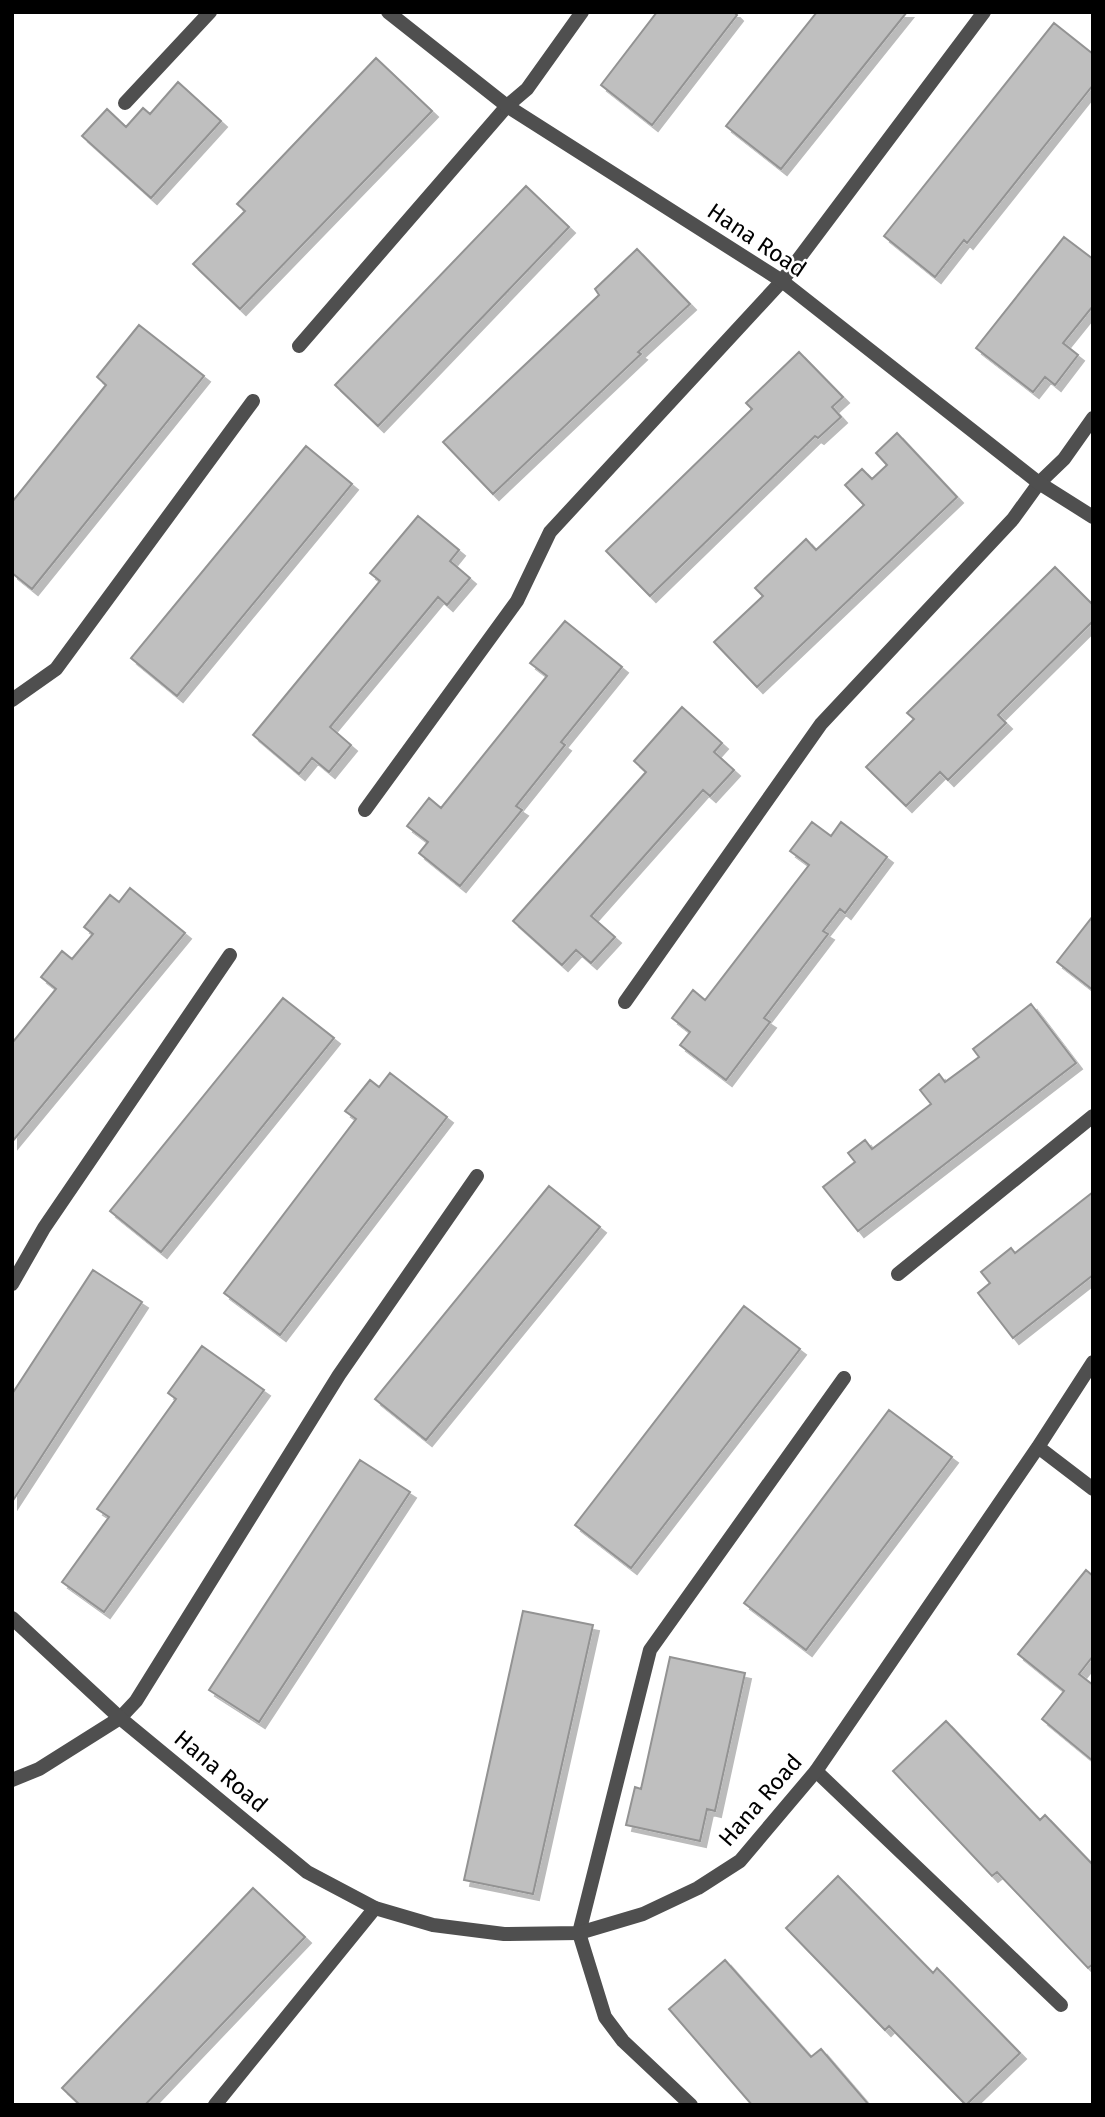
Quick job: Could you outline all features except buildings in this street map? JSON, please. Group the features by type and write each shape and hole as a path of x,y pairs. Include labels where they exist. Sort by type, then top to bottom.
{"street":[{"path":"125,103 210,12"},
{"name":"Hana Road","path":"388,12 507,106 782,281 1039,483 1093,517"},
{"path":"299,346 507,106 527,89 582,12"},
{"path":"365,810 517,601 550,532 782,281 984,12"},
{"path":"12,700 56,670 253,401"},
{"path":"625,1002 821,724 1013,519 1039,483 1065,459 1093,418"},
{"path":"12,1284 44,1228 230,956"},
{"path":"898,1274 1093,1116"},
{"path":"12,1780 39,1769 120,1718 136,1701 339,1375 477,1175"},
{"name":"Hana Road","path":"12,1618 120,1718 307,1872 376,1908 433,1925 504,1934 579,1933 643,1914 698,1888 740,1861 817,1771 1093,1362"},
{"path":"691,2105 623,2041 605,2017 579,1933 650,1650 844,1378"},
{"path":"1038,1447 1093,1489"},
{"path":"817,1771 1061,2005"},
{"path":"215,2105 376,1908"}]}
